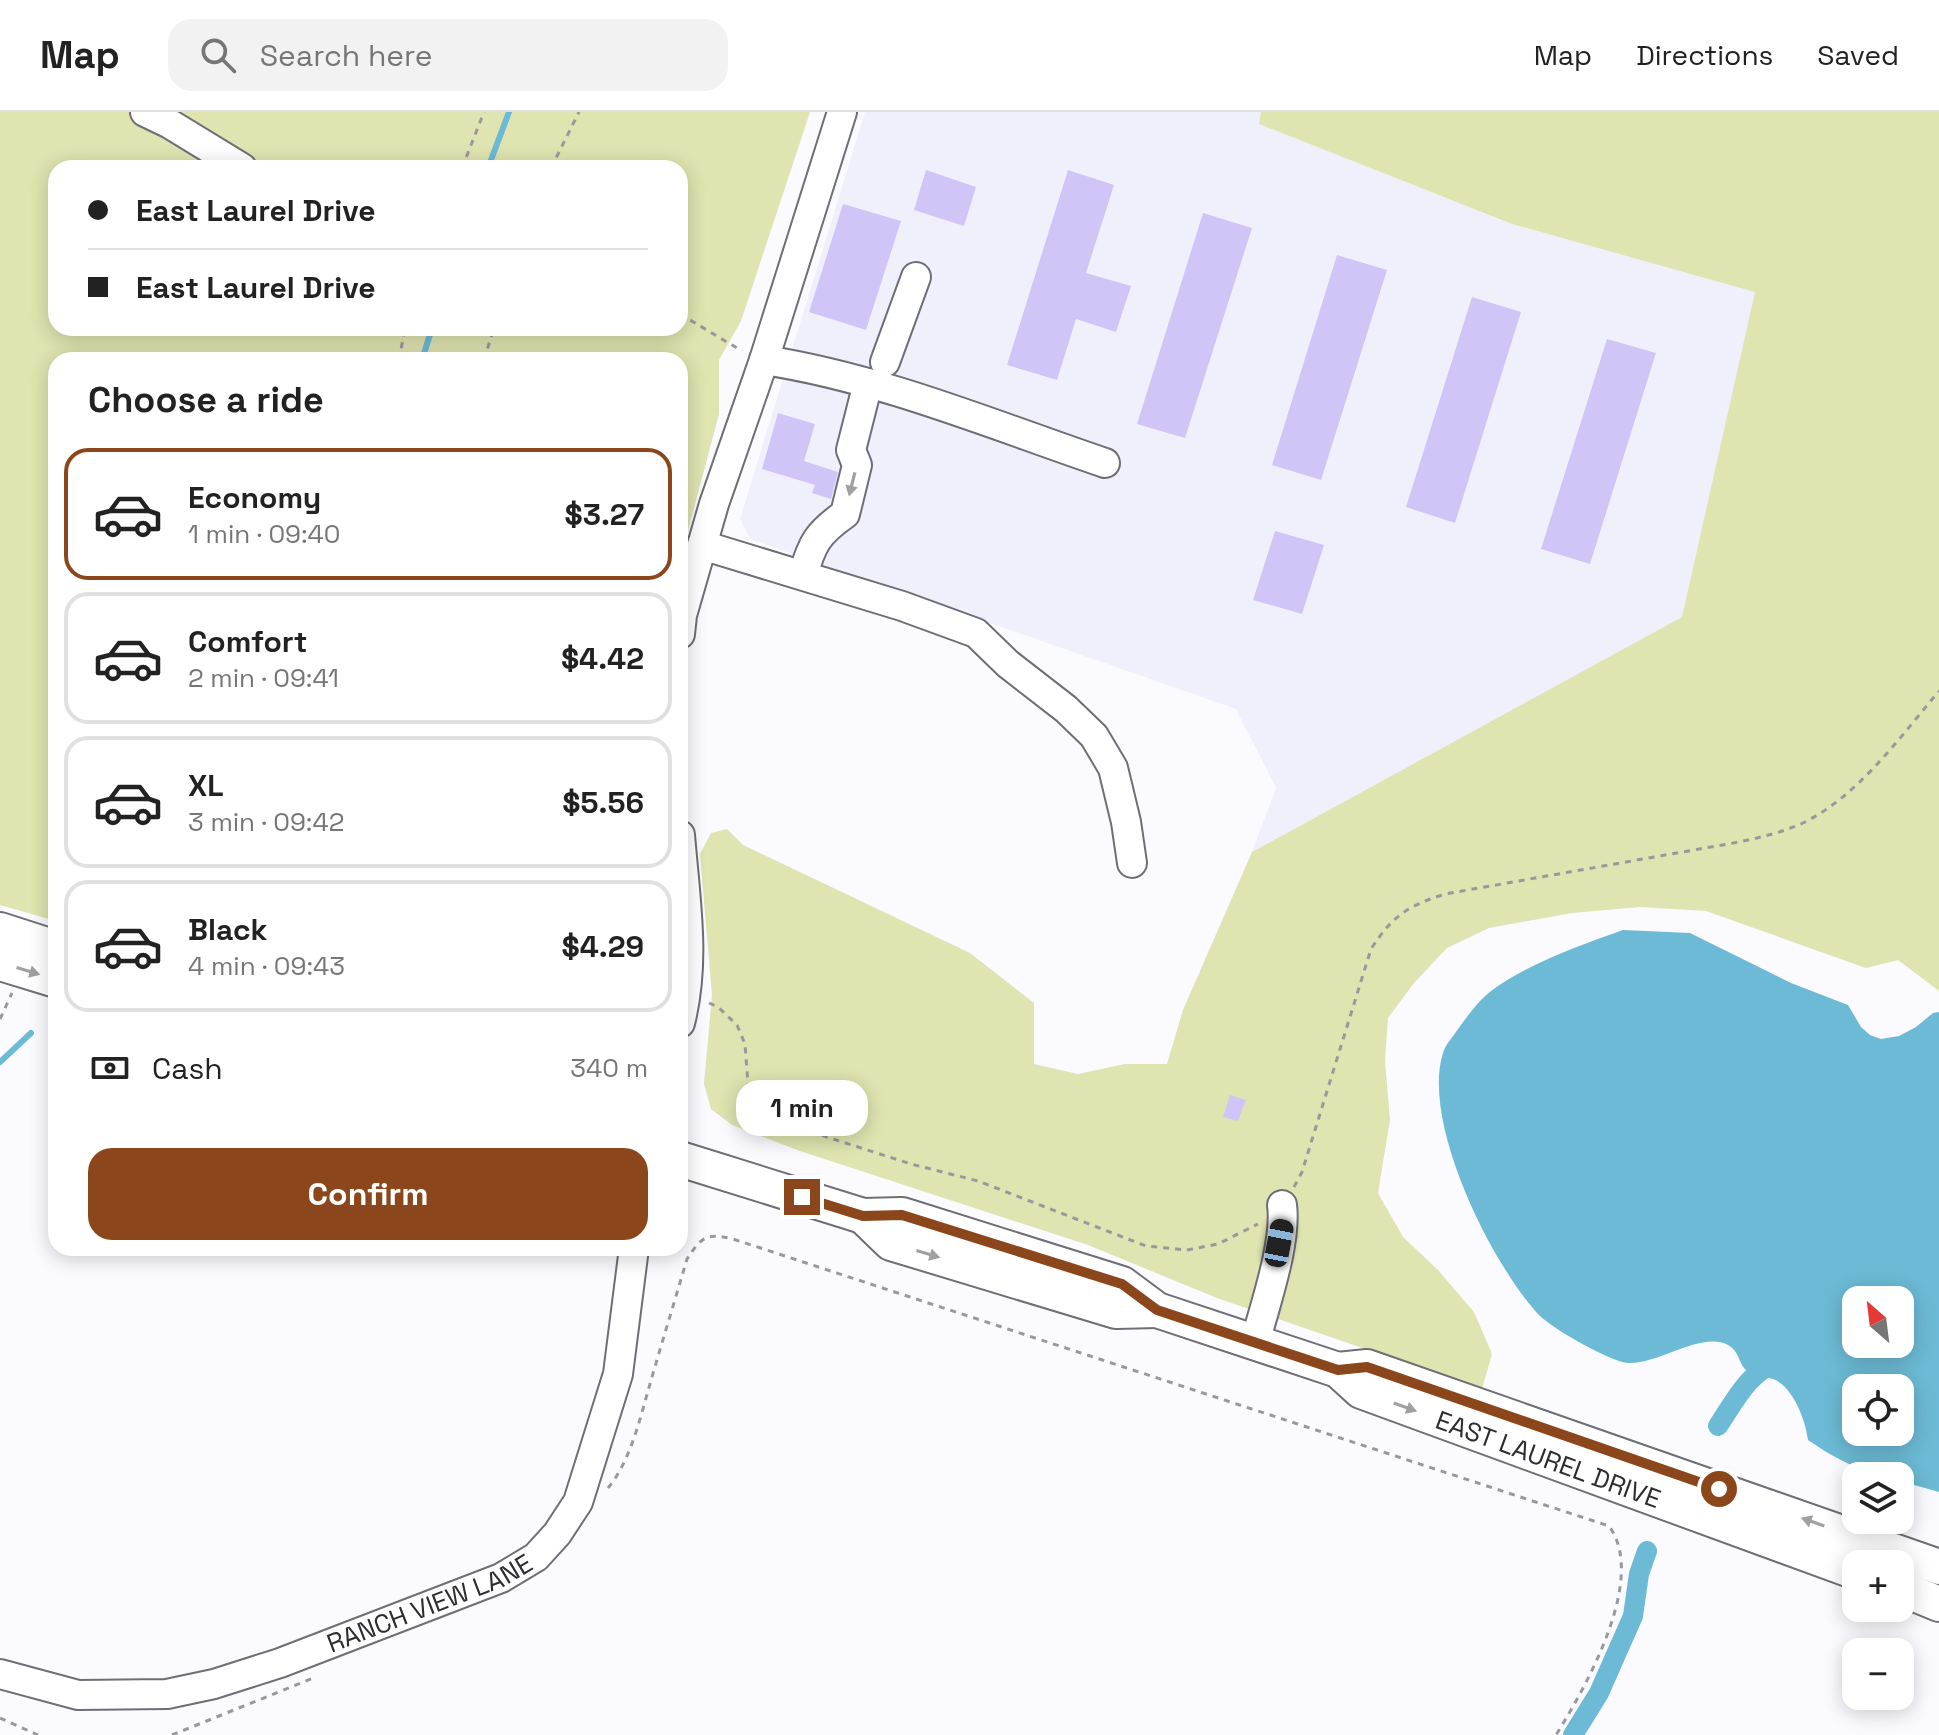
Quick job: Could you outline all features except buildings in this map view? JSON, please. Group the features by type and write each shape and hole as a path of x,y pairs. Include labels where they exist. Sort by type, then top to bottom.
{"main road":[{"path":"0,930 48,945"},
{"path":"0,963 48,978"},
{"name":"EAST LAUREL DRIVE","path":"688,1161 863,1216 902,1215 1122,1284 1157,1310 1338,1370 1367,1367 1939,1567"},
{"name":"EAST LAUREL DRIVE","path":"1338,1370 1361,1391 1842,1567"},
{"path":"1914,1594 1939,1604"}],"street":[{"path":"145,112 229,160"},
{"path":"688,594 842,112"},
{"path":"803,575 811,547 825,528 845,514 857,465 851,450 874,378 916,277"},
{"path":"764,360 874,378 1105,463"},
{"path":"702,545 902,606 976,633 1094,736 1113,768 1132,863"},
{"path":"688,934 688,955"},
{"path":"1255,1343 1284,1219 1282,1205"},
{"name":"RANCH VIEW LANE","path":"0,1674 78,1695 167,1694 214,1684 280,1663 487,1584 536,1557 557,1534 578,1502 618,1374 633,1256"}],"path":[{"path":"465,160 484,112"},
{"path":"555,160 579,112"},
{"path":"688,319 730,345 764,360"},
{"path":"688,995 718,1007 737,1025 745,1044 748,1084 759,1106 777,1121 911,1164 978,1181 1146,1246 1187,1250 1218,1244 1264,1220 1282,1205 1302,1172 1371,949 1387,924 1412,905 1445,894 1782,832 1807,821 1857,783 1939,691"},
{"path":"605,1491 615,1480 638,1423 687,1259 699,1241 714,1235 733,1239 1609,1526 1618,1538 1622,1568 1614,1618 1583,1691 1556,1735"},
{"path":"172,1735 319,1675"},
{"path":"0,1718 38,1735"}],"shaded area":[{"path":"865,112 1261,112 1260,124 1512,224 1756,292 1682,617 1252,852 1276,788 1236,709 750,539 740,519"}],"green space":[{"path":"0,112 810,112 741,321 719,360 719,414 688,531 688,352 48,352 48,919 0,905"},
{"path":"1261,112 1939,112 1939,991 1898,960 1866,968 1706,911 1640,907 1572,913 1489,928 1447,948 1414,983 1388,1018 1385,1061 1390,1120 1378,1193 1403,1237 1438,1270 1474,1312 1492,1354 1482,1389 1217,1298 1088,1245 800,1151 732,1125 711,1109 704,1084 712,995 700,854 711,833 727,829 743,845 970,953 1034,1003 1034,1064 1078,1074 1125,1064 1167,1064 1183,1010 1252,852 1682,617 1755,292 1512,224 1259,124"}],"water":[{"path":"1623,930 1690,933 1791,983 1848,1005 1861,1027 1881,1039 1899,1036 1939,1012 1939,1492 1914,1485 1914,1462 1846,1462 1808,1440 1801,1414 1787,1389 1773,1379 1748,1372 1728,1345 1705,1342 1640,1362 1619,1361 1555,1327 1538,1314 1520,1291 1481,1227 1451,1152 1442,1116 1439,1082 1443,1053 1468,1016 1491,991 1505,981 1572,949"}],"waterway":[{"path":"491,160 509,112"},
{"path":"424,352 430,336"},
{"path":"0,1062 31,1033"},
{"path":"1718,1426 1750,1380 1778,1362"},
{"path":"1573,1735 1599,1693 1633,1616 1639,1574 1647,1551"}],"route":[{"path":"802,1197 863,1216 902,1215 1122,1284 1157,1310 1338,1370 1367,1367 1719,1489"}]}
